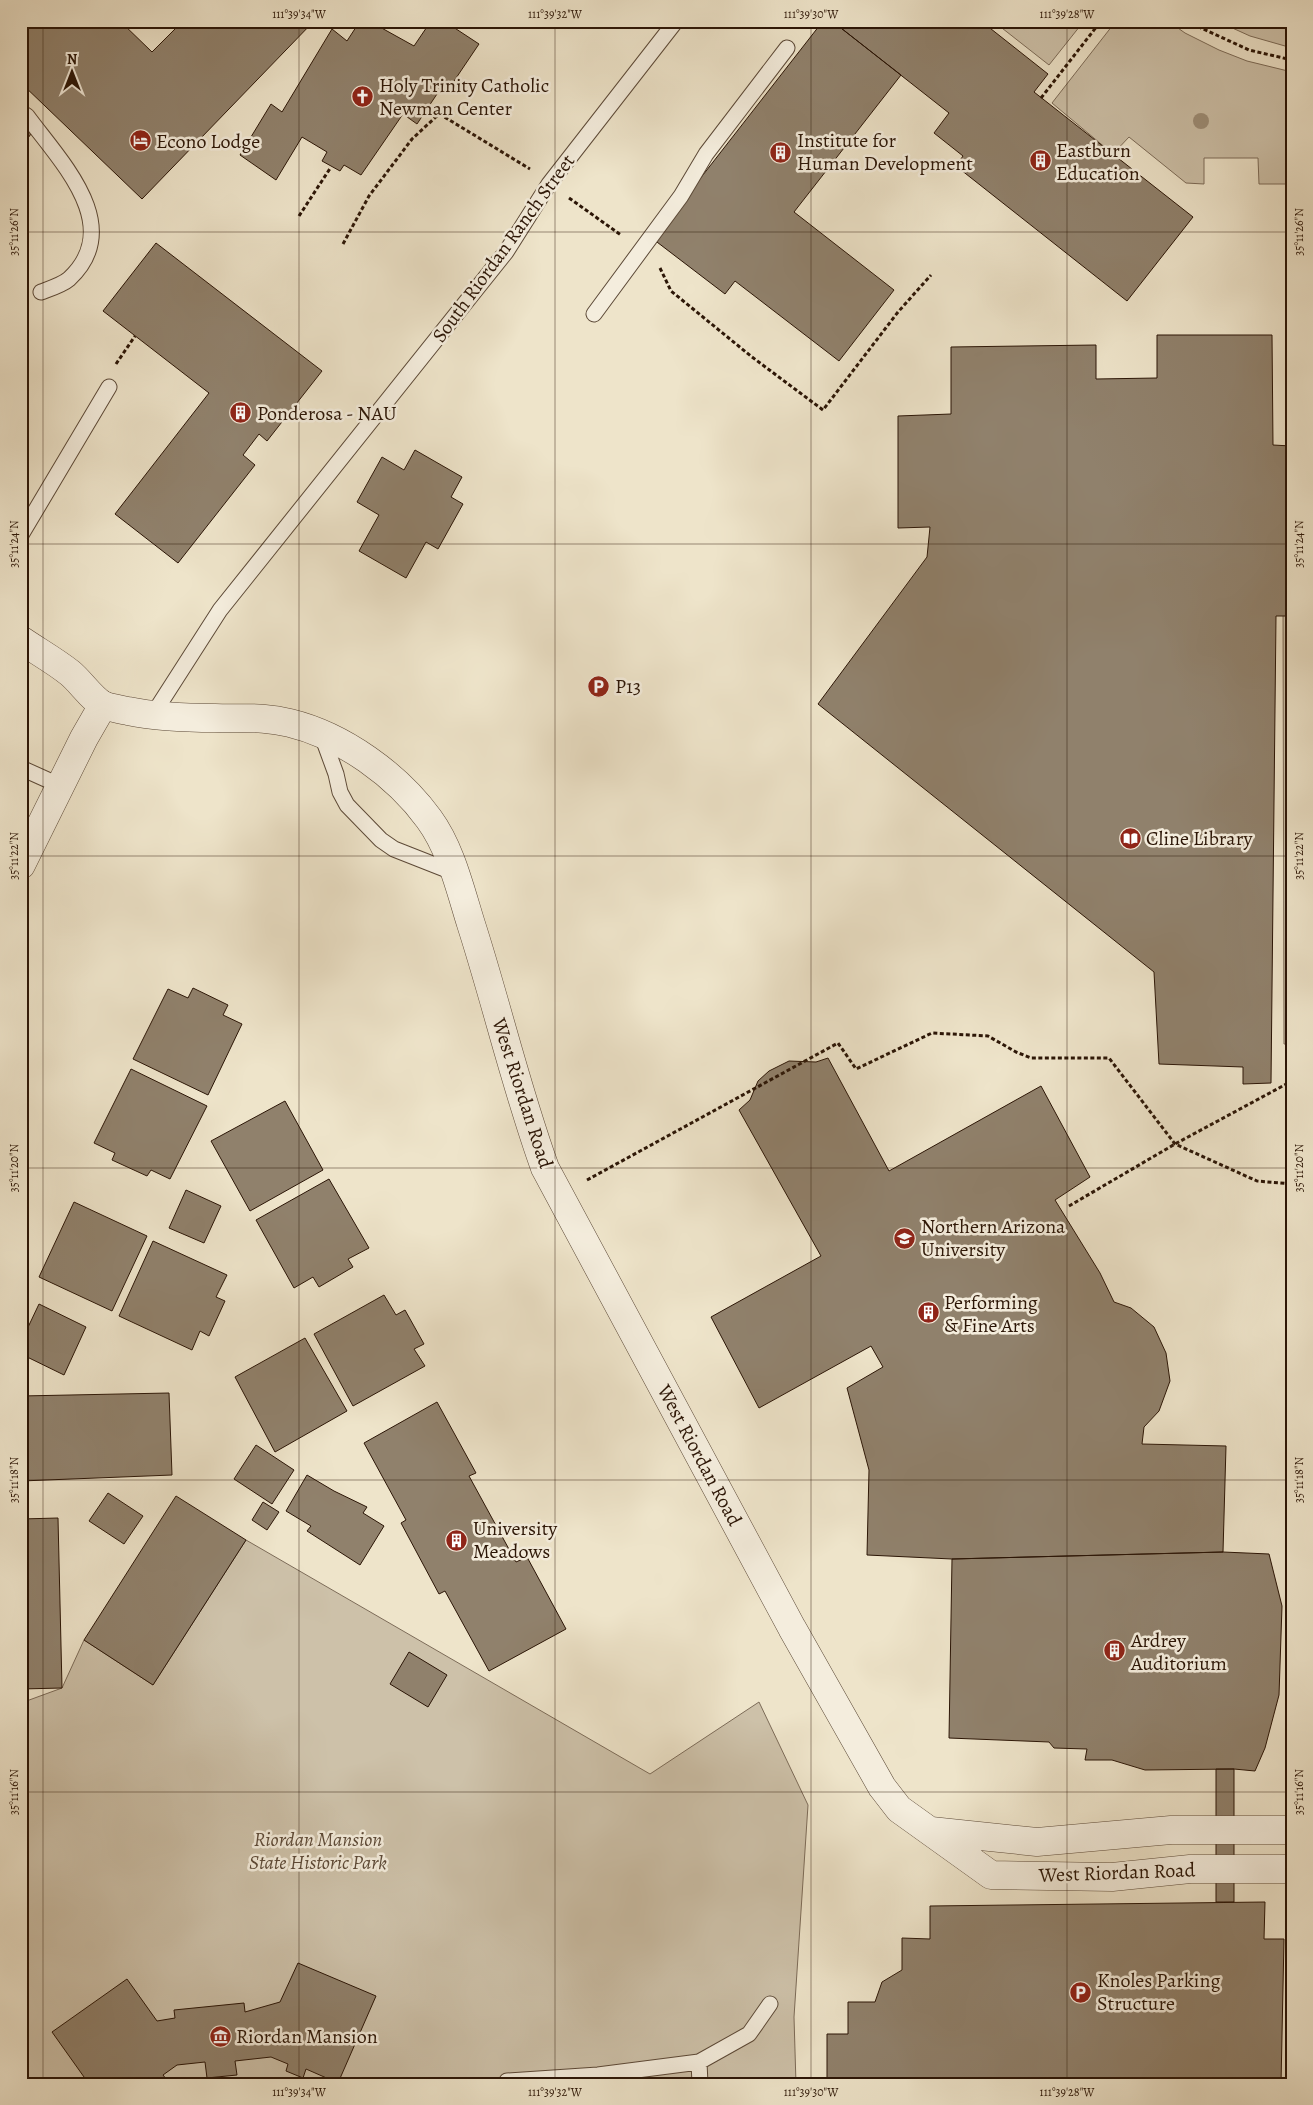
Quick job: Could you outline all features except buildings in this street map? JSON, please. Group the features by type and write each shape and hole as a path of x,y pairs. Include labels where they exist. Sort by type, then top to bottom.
{"street":[{"name":"West Riordan Road","path":"21,640 70,673 103,704 152,716 255,717 290,723 321,733 345,744 365,758 418,805 430,820 446,849 455,873 482,958 526,1112 545,1168 792,1628 882,1787 899,1809 991,1875 1112,1877 1190,1869 1292,1869"},
{"path":"21,865 103,704"},
{"name":"West Riordan Road","path":"927,1830 1037,1842 1171,1830 1292,1830"}],"lane":[{"name":"South Riordan Ranch Street","path":"152,716 220,610 506,252 549,184 676,21"},
{"path":"594,314 681,196 706,154 787,48"},
{"path":"21,112 27,116 81,190 89,213 91,239 85,259 68,280 41,292"},
{"path":"21,535 109,387"},
{"path":"321,733 336,774 340,792 346,804 381,840 394,850 416,856 455,873"},
{"path":"21,768 61,786"},
{"path":"506,2084 508,2081 598,2074 699,2062 749,2034 770,2004"},
{"path":"699,2062 700,2084"}],"path":[{"path":"1041,98 1101,21"},
{"path":"1186,21 1248,50 1292,60"},
{"path":"428,107 530,168 549,184 642,250 663,271 671,290 752,357 823,410 898,312 931,275"},
{"path":"343,244 369,196 412,139 439,114"},
{"path":"299,216 331,167"},
{"path":"109,387 116,362 135,336"},
{"path":"584,1181 838,1043 856,1068 932,1032 988,1036 1031,1058 1109,1058 1175,1144 1257,1181 1292,1184"},
{"path":"1069,1206 1175,1144 1292,1081"}],"green space":[{"path":"993,21 1084,21 1049,65"},
{"path":"1116,21 1168,21 1185,33 1219,50 1247,61 1292,72 1292,184 1259,184 1258,158 1204,158 1204,184 1186,183 1129,137 1113,154 1052,103"},
{"path":"1217,21 1292,21 1292,48 1250,36"},
{"path":"1283,599 1292,599 1292,1044 1284,1044"},
{"name":"Riordan Mansion State Historic Park","path":"246,1540 650,1774 759,1702 808,1805 794,2017 796,2084 21,2084 21,1703 62,1688 84,1640 153,1685"}],"place":[{"name":"Holy Trinity Catholic Newman Center","path":"363,97"},
{"name":"Econo Lodge","path":"140,141"},
{"name":"Institute for Human Development","path":"781,152"},
{"name":"Eastburn Education","path":"1040,161"},
{"name":"Ponderosa - NAU","path":"241,413"},
{"name":"P13","path":"599,686"},
{"name":"Cline Library","path":"1130,838"},
{"name":"Northern Arizona University","path":"905,1238"},
{"name":"Performing & Fine Arts","path":"928,1313"},
{"name":"University Meadows","path":"457,1540"},
{"name":"Ardrey Auditorium","path":"1115,1651"},
{"name":"Knoles Parking Structure","path":"1081,1992"},
{"name":"Riordan Mansion","path":"220,2036"}]}
